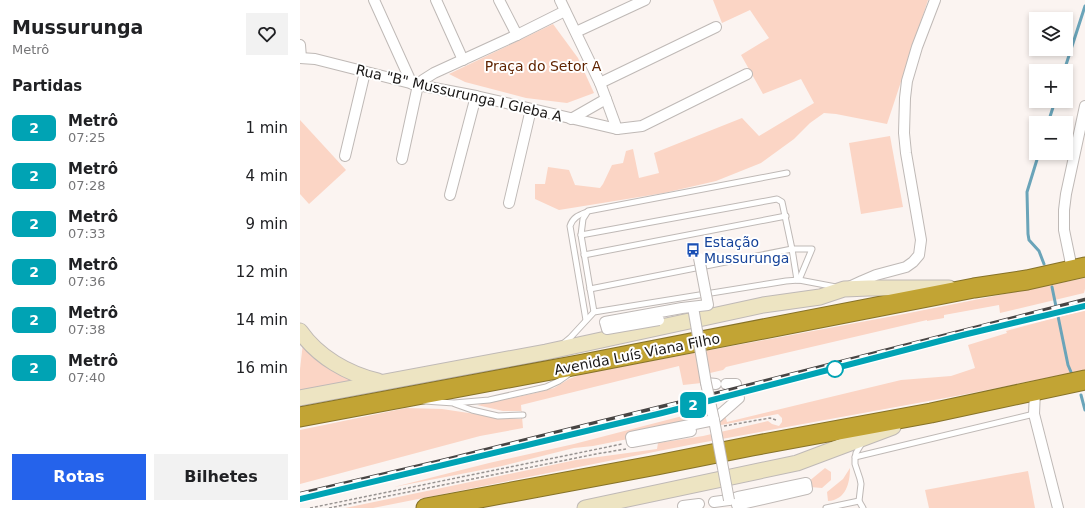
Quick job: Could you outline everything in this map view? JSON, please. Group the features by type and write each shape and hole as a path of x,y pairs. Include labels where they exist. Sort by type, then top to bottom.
{"highway":[{"name":"Avenida Luís Viana Filho","path":"300,417 974,288 1027,280 1080,267"},
{"path":"426,508 931,413 1085,380"}],"main road":[{"name":"Avenida Luís Viana Filho","path":"300,398 546,352 764,305 820,297 844,289 923,287 974,288"},
{"path":"300,331 314,348 332,362 364,378 380,382"},
{"path":"588,508 797,463 870,434 931,413"}],"street":[{"path":"374,0 415,84 402,159"},
{"path":"436,0 463,60"},
{"path":"499,0 517,35"},
{"path":"560,0 600,83 617,129"},
{"path":"576,32 645,0"},
{"path":"844,289 862,280 906,267 919,255 921,240 904,134 905,98 907,81 916,47 935,0"},
{"path":"415,84 428,76 565,11"},
{"path":"600,83 716,27"},
{"path":"300,44 301,58"},
{"name":"Rua \"B\" Mussurunga I Gleba A","path":"301,58 315,59 415,84 476,96 617,129 642,126 747,74"},
{"path":"345,156 364,72"},
{"path":"450,195 476,96"},
{"path":"571,119 606,98"},
{"path":"1080,267 1072,266 1064,230 1064,210 1066,194 1085,106"},
{"path":"509,203 531,109"},
{"path":"611,325 659,318 659,320 606,329 605,322 708,305 699,258 702,257"},
{"path":"693,307 721,384 717,424 733,502"},
{"path":"1035,391 1034,414 1058,508"},
{"path":"652,436 690,428 691,431 632,442 631,437 717,424 739,398"},
{"path":"714,502 733,502 807,489 806,483 738,497 733,502"},
{"path":"683,506 699,504"}],"lane":[{"path":"586,320 570,226 572,221 577,216 588,211 787,173"},
{"path":"581,235 777,199 782,202 786,216 798,280"},
{"path":"588,211 583,219 581,235 594,312"},
{"path":"584,255 786,216"},
{"path":"590,289 792,249 812,249 798,280"},
{"path":"546,352 562,345 594,312 786,280 798,280 844,289"},
{"path":"396,398 454,403 489,400 546,387 559,381 583,364"},
{"path":"472,401 470,403 472,410"},
{"path":"454,403 472,410 498,416 523,414"},
{"path":"855,457 1034,414"},
{"path":"863,508 859,501 861,484 855,464 855,457 858,448 870,434"},
{"path":"826,508 859,501"}],"path":[{"path":"717,424 770,418 776,420"},
{"path":"310,508 626,444"},
{"path":"329,508 630,448"}],"green space":[{"path":"713,0 928,0 887,124 824,113 810,123 794,139 761,163 716,181 664,193 559,210 535,199 535,184 545,184 548,167 569,170 575,185 600,188 612,165 623,163 626,151 633,149 639,178 659,173 654,153 742,118 759,136 814,103 801,79 763,94 741,55 769,38 750,10 722,23"},
{"name":"Praça do Setor A","path":"553,24 578,58 594,93 567,103 526,98 465,82 449,74"},
{"path":"300,120 346,170 309,204 300,194"},
{"path":"890,136 903,207 861,214 849,143"},
{"path":"1085,278 1084,293 1000,313 999,305 944,315 944,318 927,320 726,367 723,370 710,373 711,382 683,385 679,366 521,405 523,428 480,436 300,484 300,430 406,408 442,409 502,418 521,419 521,411 503,411 477,405 554,388 569,379 582,374 904,314"},
{"path":"1085,310 1085,370 967,394 689,445 373,508 345,508 576,460 657,449 658,443 703,436 768,421 779,426 782,422 782,418 778,414 716,426 574,448 502,466 394,487 489,463 574,444 694,413 715,405 719,417 725,415 727,422 901,380 951,376 975,368 968,345 1007,333 1006,331"},
{"path":"303,343 359,382 300,392 300,369"},
{"path":"825,468 831,472 831,480 822,488 810,487 808,482"},
{"path":"850,468 846,490 839,498 828,501 827,492 843,479"},
{"path":"1028,471 1035,508 929,508 925,490"}],"waterway":[{"path":"1066,64 1085,6"},
{"path":"1050,116 1053,108"},
{"path":"1037,160 1027,192 1028,234 1029,240 1039,251 1044,264"},
{"path":"1052,287 1068,365 1071,372"},
{"path":"1081,395 1085,410"}],"railway":[{"path":"300,494 727,391 1085,300"},
{"path":"617,424 683,408"}],"metro line":[{"name":"2","path":"300,499 662,413 963,335 1085,306"}],"place":[{"name":"Estação Mussurunga","path":"693,250"}]}
